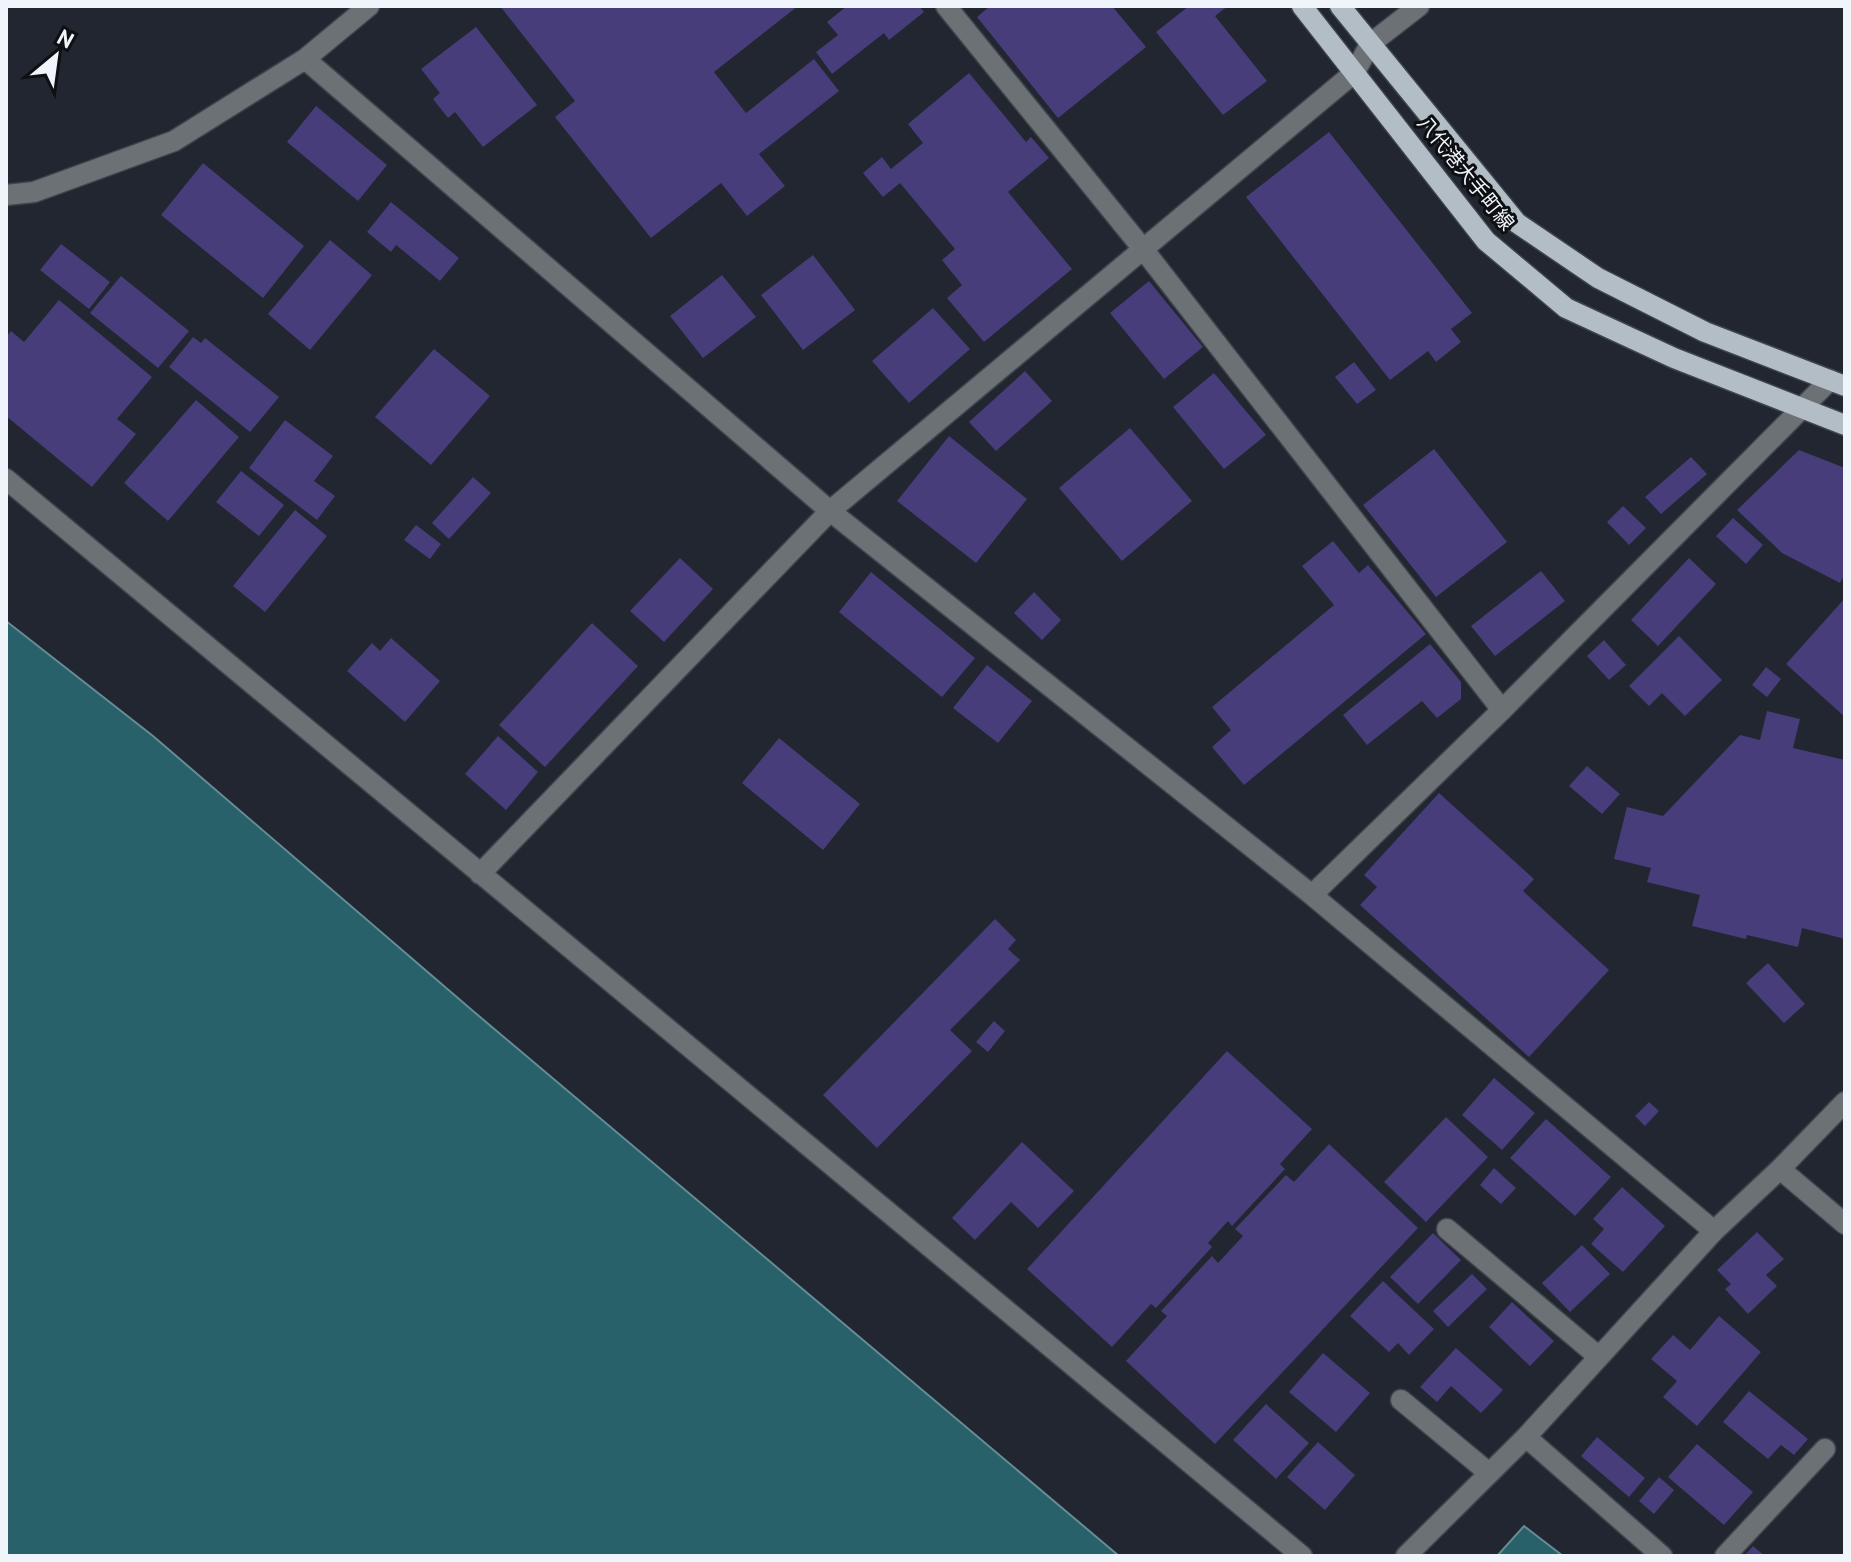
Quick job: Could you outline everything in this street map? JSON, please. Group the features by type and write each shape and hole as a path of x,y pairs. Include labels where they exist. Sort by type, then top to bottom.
{"main road":[{"name":"八代港大手町線","path":"1302,6 1486,241 1566,308 1674,358 1845,425"},
{"name":"八代港大手町線","path":"1340,6 1517,223 1598,278 1678,319 1838,383"}],"street":[{"path":"6,195 34,192 174,141 305,59 369,6"},
{"path":"946,6 1143,249 1502,710"},
{"path":"480,874 830,511 1355,72 1370,44 1419,6"},
{"path":"305,59 830,511 1312,895 1714,1231"},
{"path":"1312,895 1804,409 1838,383"},
{"path":"6,479 1302,1556"},
{"path":"1406,1556 1526,1437 1714,1231 1845,1102"},
{"path":"1780,1169 1845,1224"},
{"path":"1447,1229 1599,1357"},
{"path":"1401,1400 1489,1473"},
{"path":"1526,1437 1662,1556"},
{"path":"1725,1556 1825,1449"}],"water":[{"path":"6,621 153,736 473,1011 1119,1556 6,1556"},
{"path":"1524,1526 1563,1556 1497,1556"}],"building":[{"path":"500,6 798,6 714,72 746,113 814,59 839,91 759,154 785,186 747,216 721,183 651,238 555,117 575,101"},
{"path":"847,6 919,6 924,12 889,40 884,33 832,74 816,52 838,35 827,22"},
{"path":"990,6 1112,6 1146,47 1058,118 977,17"},
{"path":"1189,6 1228,6 1215,16 1267,81 1223,115 1156,32"},
{"path":"476,27 537,105 483,147 455,112 448,118 433,99 440,93 421,69"},
{"path":"969,73 1026,142 1031,137 1049,158 1008,192 1072,269 984,342 947,298 962,285 942,260 955,249 900,183 883,197 863,173 882,157 891,169 923,143 908,124"},
{"path":"316,106 387,165 358,201 287,142"},
{"path":"1329,132 1472,313 1451,329 1461,342 1436,362 1428,351 1390,380 1246,197"},
{"path":"203,163 304,246 263,298 161,215"},
{"path":"391,202 459,258 440,281 396,245 391,252 367,232"},
{"path":"330,240 372,275 310,350 268,314"},
{"path":"61,244 110,282 89,309 40,270"},
{"path":"813,255 855,310 803,350 761,295"},
{"path":"722,275 756,317 703,358 670,316"},
{"path":"121,276 189,331 158,368 90,313"},
{"path":"1149,281 1203,347 1164,379 1110,313"},
{"path":"59,300 152,377 117,419 136,434 92,487 6,416 6,337 11,331 24,342"},
{"path":"933,308 970,349 909,403 872,361"},
{"path":"193,337 201,343 205,338 279,397 250,432 169,367"},
{"path":"434,349 490,396 431,465 375,417"},
{"path":"1354,362 1376,390 1357,404 1335,377"},
{"path":"1025,371 1052,401 996,451 969,422"},
{"path":"1214,373 1266,435 1224,469 1173,407"},
{"path":"196,400 239,437 168,521 124,483"},
{"path":"285,420 333,456 314,481 335,496 317,520 249,468"},
{"path":"1130,428 1192,501 1122,561 1059,488"},
{"path":"949,436 1027,499 976,563 897,501"},
{"path":"1434,449 1507,542 1436,597 1363,505"},
{"path":"1799,450 1845,468 1845,573 1840,583 1782,553 1737,510"},
{"path":"1691,457 1707,474 1661,514 1645,497"},
{"path":"241,471 284,505 259,536 216,502"},
{"path":"473,477 491,493 449,539 432,523"},
{"path":"1623,506 1646,528 1629,545 1607,522"},
{"path":"295,510 327,536 265,612 233,586"},
{"path":"1733,518 1763,545 1746,564 1716,536"},
{"path":"416,525 441,544 430,559 404,540"},
{"path":"1333,541 1359,573 1368,565 1426,634 1244,785 1212,747 1231,730 1212,707 1334,605 1302,566"},
{"path":"680,558 713,589 664,642 630,611"},
{"path":"1689,558 1716,584 1658,646 1631,620"},
{"path":"1541,571 1565,601 1495,656 1471,626"},
{"path":"871,572 975,658 942,697 839,612"},
{"path":"1034,592 1061,620 1042,640 1014,613"},
{"path":"1845,598 1845,717 1786,664"},
{"path":"592,623 638,666 545,767 499,725"},
{"path":"1679,636 1722,680 1685,716 1662,693 1649,706 1629,686"},
{"path":"391,638 440,681 405,722 347,671 372,643 380,651"},
{"path":"1604,640 1626,665 1609,680 1587,656"},
{"path":"1430,644 1461,682 1461,699 1437,718 1422,701 1367,745 1343,715"},
{"path":"987,665 1032,701 998,743 953,708"},
{"path":"1766,667 1781,679 1767,697 1752,685"},
{"path":"1767,711 1800,719 1793,748 1845,760 1845,939 1802,928 1798,947 1692,926 1700,895 1647,882 1651,868 1614,859 1627,807 1663,816 1740,735 1760,740"},
{"path":"498,736 538,772 506,810 465,774"},
{"path":"779,738 860,804 823,850 742,783"},
{"path":"1587,766 1620,794 1602,814 1569,786"},
{"path":"1439,793 1534,879 1523,891 1609,970 1529,1057 1360,905 1377,887 1364,875"},
{"path":"995,919 1016,940 1008,949 1020,960 950,1030 972,1051 877,1148 823,1095"},
{"path":"1768,963 1805,1004 1784,1023 1746,983"},
{"path":"994,1021 1005,1031 988,1052 976,1042"},
{"path":"1227,1051 1312,1129 1280,1164 1285,1169 1232,1226 1228,1221 1208,1243 1212,1247 1156,1308 1151,1304 1112,1347 1027,1269"},
{"path":"1494,1078 1535,1113 1502,1150 1462,1115"},
{"path":"1649,1102 1659,1111 1645,1126 1635,1116"},
{"path":"1446,1117 1488,1157 1426,1222 1384,1182"},
{"path":"1546,1119 1611,1177 1575,1216 1510,1158"},
{"path":"1022,1142 1074,1191 1038,1228 1011,1202 975,1240 952,1218"},
{"path":"1329,1144 1418,1228 1215,1444 1126,1361 1167,1316 1161,1311 1212,1256 1218,1263 1243,1236 1235,1229 1286,1175 1294,1182"},
{"path":"1494,1168 1516,1188 1501,1204 1480,1185"},
{"path":"1622,1187 1665,1226 1623,1272 1591,1244 1604,1229 1593,1219"},
{"path":"1757,1232 1784,1259 1766,1275 1777,1286 1748,1314 1725,1289 1731,1284 1717,1270"},
{"path":"1433,1233 1461,1260 1418,1304 1390,1277"},
{"path":"1582,1245 1610,1274 1570,1312 1542,1283"},
{"path":"1472,1274 1487,1289 1448,1327 1433,1311"},
{"path":"1383,1281 1434,1329 1409,1355 1398,1343 1389,1352 1350,1316"},
{"path":"1512,1302 1554,1341 1530,1366 1489,1327"},
{"path":"1719,1316 1761,1352 1697,1426 1663,1397 1677,1381 1651,1359 1673,1335 1690,1350"},
{"path":"1456,1348 1503,1390 1481,1413 1451,1386 1437,1402 1420,1387"},
{"path":"1323,1353 1370,1393 1336,1432 1289,1392"},
{"path":"1749,1391 1808,1439 1794,1455 1781,1445 1768,1459 1723,1422"},
{"path":"1266,1404 1309,1443 1276,1479 1233,1440"},
{"path":"1597,1437 1645,1478 1629,1497 1581,1456"},
{"path":"1318,1442 1355,1475 1325,1510 1287,1477"},
{"path":"1697,1444 1753,1492 1724,1525 1668,1477"},
{"path":"1659,1477 1674,1490 1654,1514 1639,1501"},
{"path":"1753,1546 1765,1556 1744,1556"}]}
